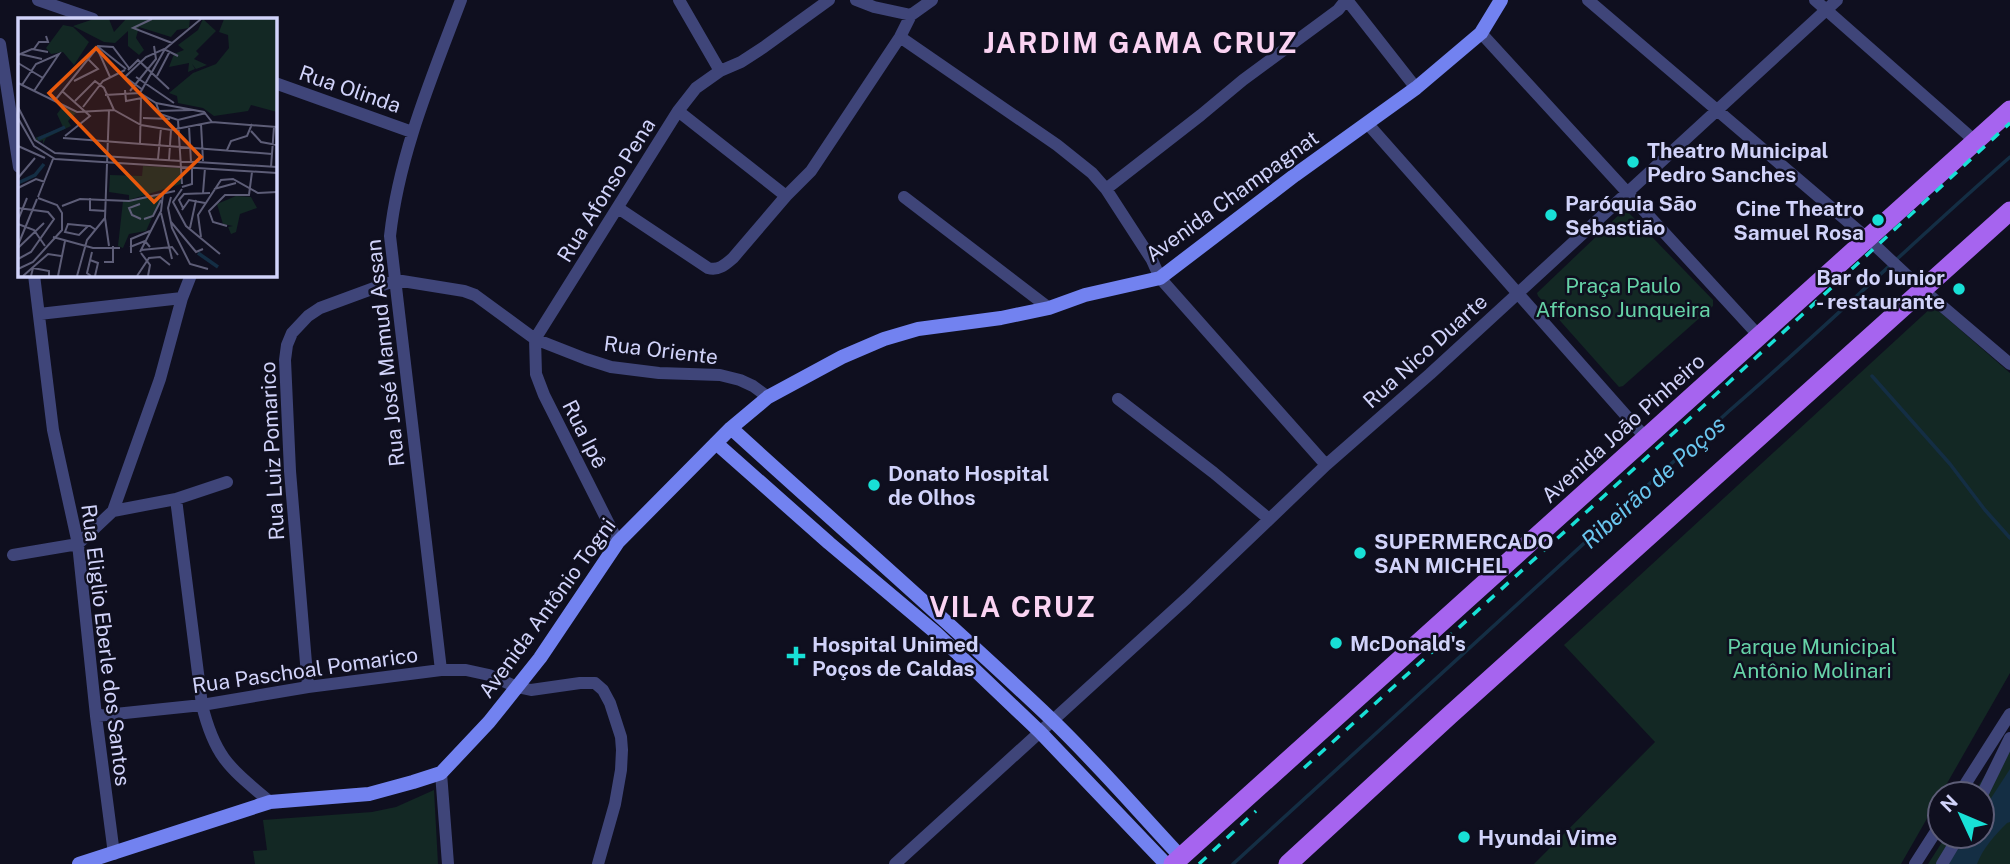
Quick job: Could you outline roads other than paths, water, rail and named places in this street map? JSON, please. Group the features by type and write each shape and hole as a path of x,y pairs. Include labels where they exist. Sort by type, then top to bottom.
{"main road":[{"name":"Avenida João Pinheiro","path":"1174,862 2010,110"},
{"path":"1288,864 2010,211"}],"street":[{"path":"38,0 90,18"},
{"name":"Rua José Mamud Assan","path":"441,670 390,236 397,189 412,132 461,0"},
{"path":"679,0 720,71"},
{"name":"Rua Afonso Pena","path":"535,339 678,111 696,88 720,71 741,62 830,0"},
{"path":"856,0 911,15"},
{"path":"618,208 708,268 724,266 811,171 901,37 911,15 932,0"},
{"path":"1106,189 1243,79 1338,10 1347,0 1416,88"},
{"name":"Avenida Champagnat","path":"716,443 768,397 842,357 884,338 918,329 1049,308 1085,295 1160,278 1416,88 1481,33 1501,0"},
{"path":"1588,0 2010,364"},
{"path":"1815,0 1975,141"},
{"name":"Rua Nico Duarte","path":"895,864 1326,465 1837,0"},
{"path":"1481,33 1759,336"},
{"path":"901,37 1093,173 1152,260 1160,278 1326,465"},
{"path":"0,44 18,161"},
{"name":"Rua Olinda","path":"276,83 412,132"},
{"path":"678,111 786,196"},
{"path":"1367,123 1645,437"},
{"path":"904,197 1049,308"},
{"name":"Rua Eliglio Eberle dos Santos","path":"34,276 53,430 78,544 114,854"},
{"path":"13,555 78,544 113,511 160,379 191,276"},
{"name":"Rua Oriente","path":"396,280 475,295 535,339 611,367 659,373 720,375 740,380 768,397"},
{"name":"Rua Luiz Pomarico","path":"308,687 290,471 285,360 287,345 298,326 320,308 396,280"},
{"path":"39,314 183,298"},
{"name":"Rua Ipê","path":"535,339 536,374 544,396 618,542"},
{"path":"1118,399 1214,472 1269,519"},
{"path":"731,428 842,530 947,621 1052,720 1174,862"},
{"path":"716,443 936,634 1174,862"},
{"name":"Avenida Antônio Togni","path":"441,773 489,722 540,658 618,542 716,443"},
{"path":"113,511 176,499 228,482"},
{"path":"176,499 202,705 208,729 222,757 270,802"},
{"path":"829,543 842,530"},
{"path":"936,634 947,621"},
{"name":"Rua Paschoal Pomarico","path":"96,716 202,705 308,687 441,670 467,670 489,675 517,687"},
{"path":"517,687 531,690 595,683 603,690 610,703 621,737 621,770 615,804 598,864"},
{"path":"1988,780 2007,734 2010,714"},
{"path":"1970,780 2007,734"},
{"path":"79,864 270,802 369,794 441,773 448,864"},
{"path":"1915,864 1926,847"}],"water":[{"path":"2010,769 2010,822 1996,835 1996,790"},
{"path":"1958,850 1985,850 1977,864 1948,864"}],"waterway":[{"name":"Ribeirão de Poços","path":"1233,864 2010,157"},
{"path":"1872,376 1950,464 2010,538"}],"railway":[{"path":"1304,768 2010,123"},
{"path":"1199,864 1256,811"}],"place":[{"name":"Theatro Municipal Pedro Sanches","path":"1633,162"},
{"name":"Paróquia São Sebastião","path":"1551,215"},
{"name":"Cine Theatro Samuel Rosa","path":"1878,220"},
{"name":"Bar do Junior - restaurante","path":"1959,289"},
{"name":"Donato Hospital de Olhos","path":"874,485"},
{"name":"SUPERMERCADO SAN MICHEL","path":"1360,553"},
{"name":"McDonald's","path":"1336,643"},
{"name":"Hospital Unimed Poços de Caldas","path":"796,656"},
{"name":"Hyundai Vime","path":"1464,837"}],"district":[{"name":"JARDIM GAMA CRUZ","path":"1141,42"},
{"name":"VILA CRUZ","path":"1013,606"}],"park label":[{"name":"Praça Paulo Affonso Junqueira","path":"1623,297"},
{"name":"Parque Municipal Antônio Molinari","path":"1812,658"}]}
